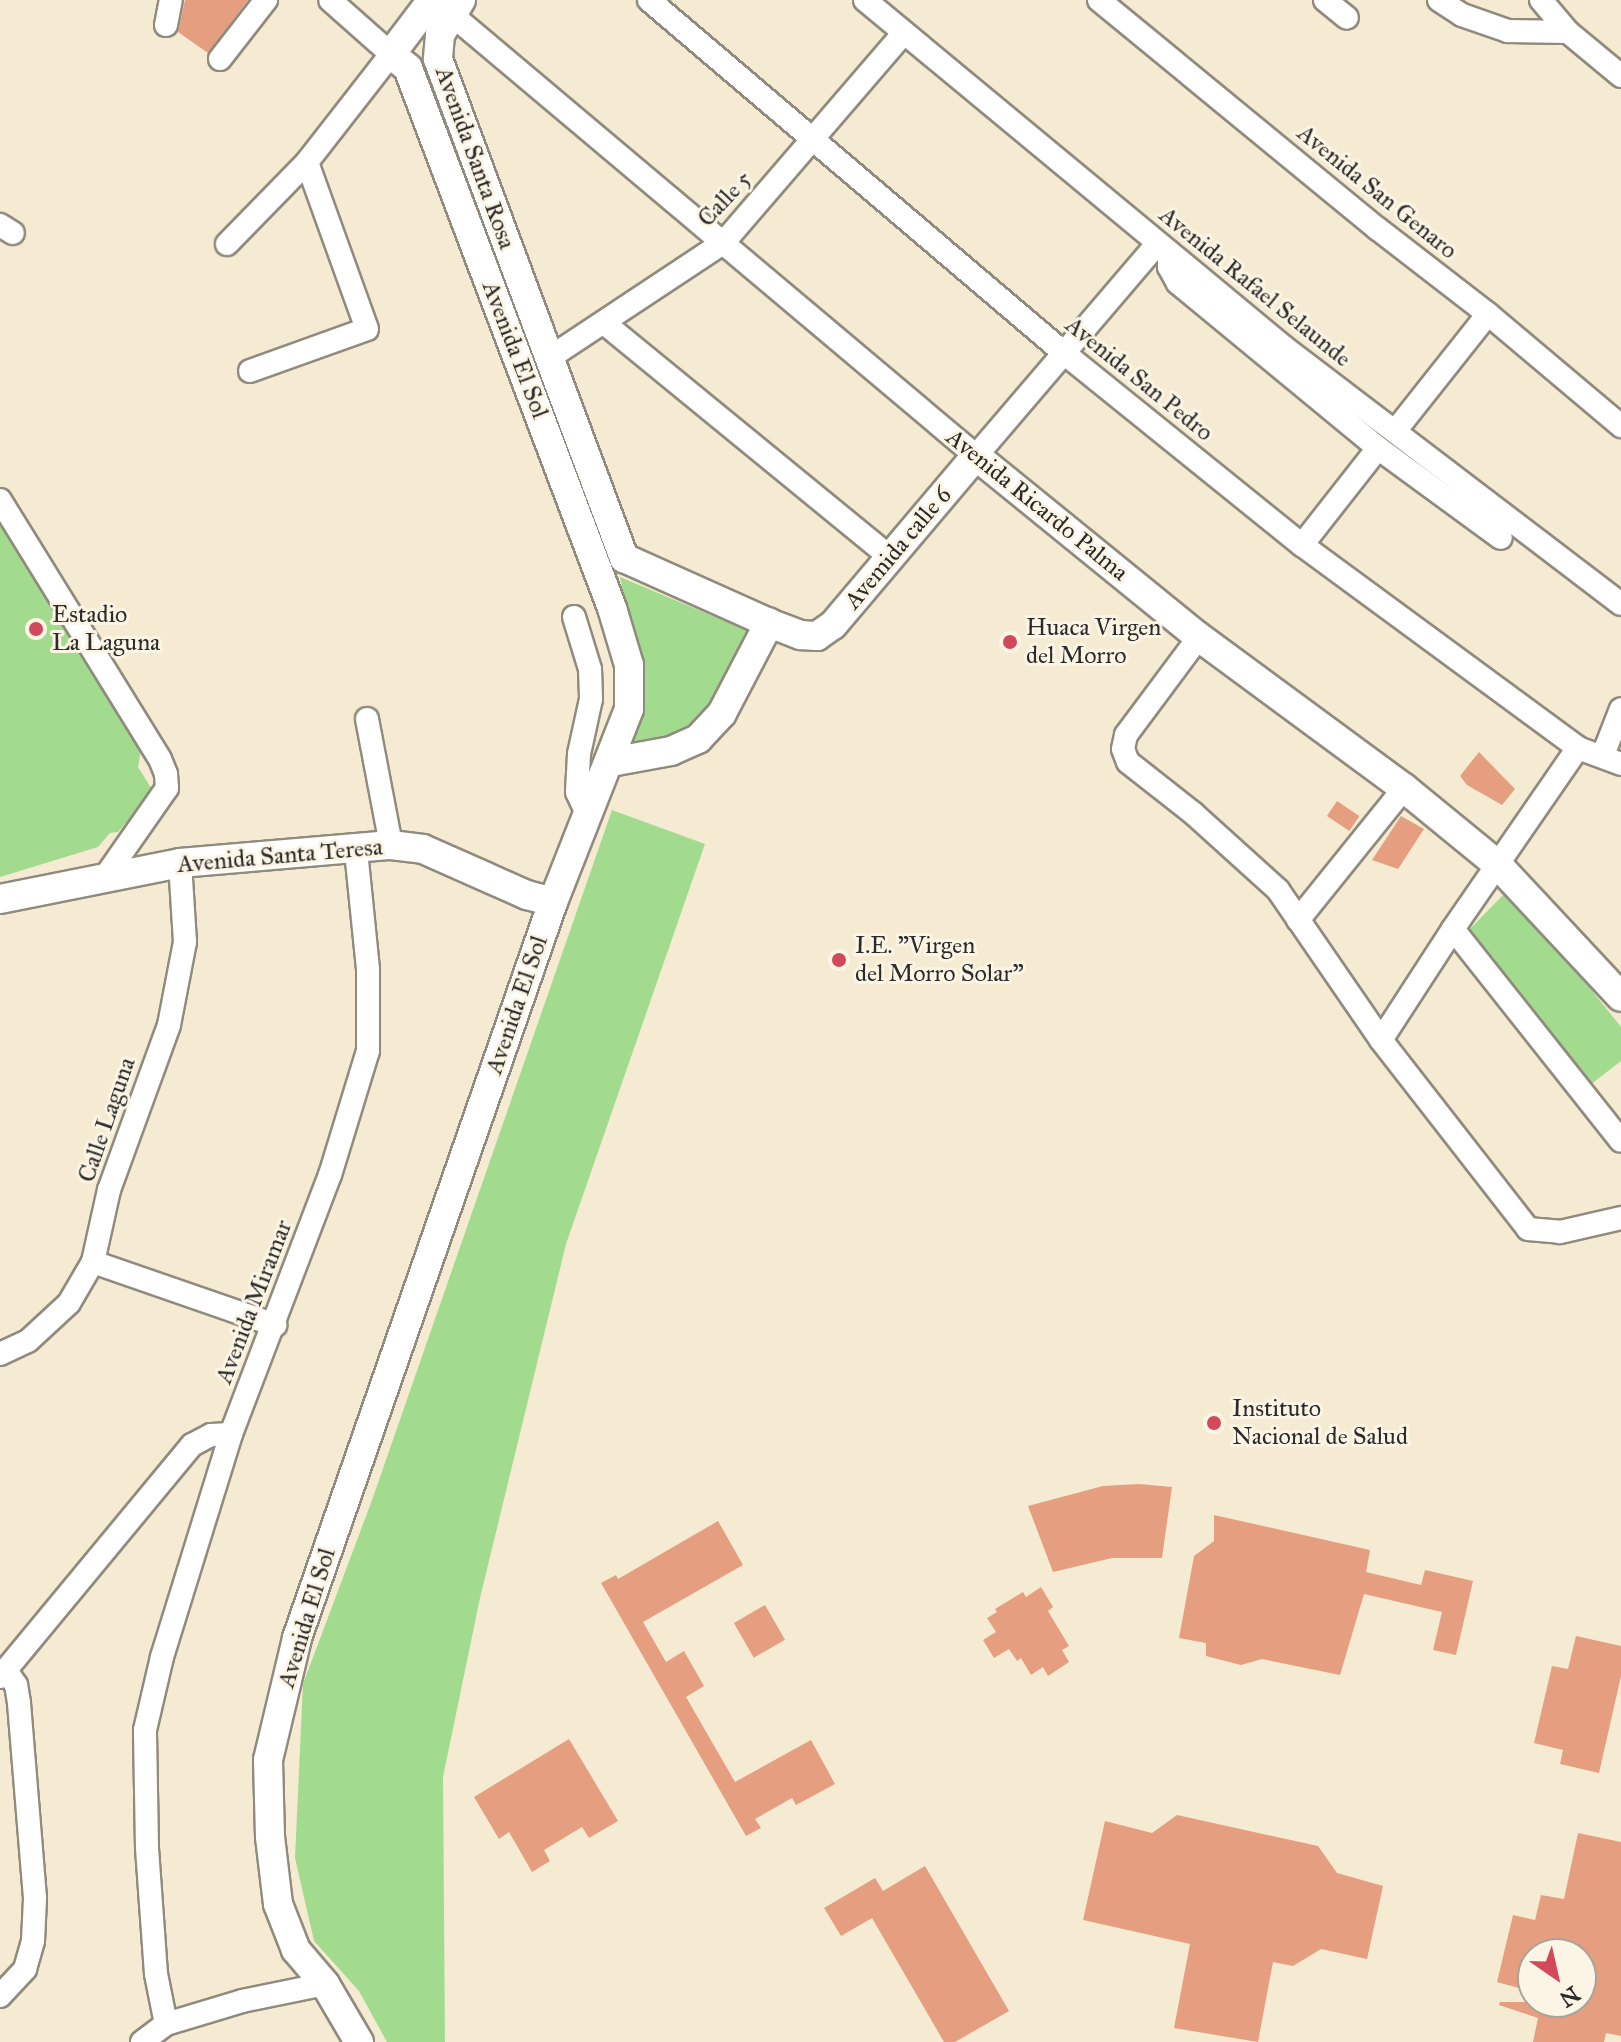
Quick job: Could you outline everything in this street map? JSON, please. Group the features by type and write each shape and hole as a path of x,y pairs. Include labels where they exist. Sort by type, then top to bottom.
{"street":[{"path":"166,25 171,0"},
{"path":"220,59 266,0"},
{"name":"Avenida El Sol","path":"330,0 408,68 612,608 629,665 629,709 611,762 587,813 553,902 297,1638 268,1760 270,1837 278,1904 296,1950 325,1984 359,2042"},
{"name":"Avenida San Pedro","path":"649,0 1064,353 1302,545 1578,748 1612,760"},
{"name":"Avenida Rafael Selaunde","path":"865,0 1285,348 1621,604"},
{"name":"Avenida San Genaro","path":"1099,0 1378,229 1488,314 1621,426"},
{"path":"1325,0 1347,18"},
{"path":"1439,0 1462,15 1508,31 1568,32"},
{"path":"1541,0 1568,32 1621,76"},
{"path":"227,244 307,162 391,54 448,5"},
{"name":"Avenida Ricardo Palma","path":"448,5 976,456 1199,637 1404,788 1498,865 1621,997"},
{"name":"Avenida Santa Rosa","path":"448,5 440,35 438,59 624,558 769,623 801,635 817,636"},
{"name":"Calle 5","path":"549,358 724,242 903,34"},
{"path":"250,371 367,329 307,162"},
{"path":"976,456 1064,353 1163,247"},
{"path":"1163,247 1178,283 1378,448 1501,538"},
{"path":"1396,430 1488,314"},
{"path":"604,323 889,556"},
{"path":"1302,545 1378,448"},
{"name":"Avemida calle 6","path":"817,636 833,625 976,456"},
{"path":"0,500 160,759 166,774 167,788 105,877"},
{"path":"574,617 590,669 591,699 579,754 577,792 587,813"},
{"path":"611,762 671,751 698,739 722,713 769,623"},
{"path":"1199,637 1126,735 1123,749 1128,762 1247,859 1278,890 1381,1040 1528,1229 1560,1232 1621,1218"},
{"path":"1612,760 1621,709"},
{"path":"367,719 391,845"},
{"path":"1381,1040 1578,748"},
{"path":"1298,920 1404,788"},
{"name":"Avenida Santa Teresa","path":"0,899 180,863 285,852 356,851 391,845 423,849 527,895 553,902"},
{"name":"Avenida Miramar","path":"166,2024 156,1974 147,1847 145,1730 162,1657 231,1434 330,1175 368,1051 368,969 356,851"},
{"name":"Calle Laguna","path":"0,1354 28,1341 69,1303 93,1262 109,1190 169,1025 185,942 180,863"},
{"path":"1453,929 1621,1141"},
{"path":"93,1262 275,1325"},
{"path":"0,1996 25,1969 33,1941 35,1898 19,1703 16,1685 3,1674 192,1445 211,1435 231,1434"},
{"path":"142,2042 166,2024 242,2001 325,1984"}],"green space":[{"name":"Estadio La Laguna","path":"0,513 142,745 138,767 153,791 118,832 110,833 98,847 0,877"},
{"path":"620,577 751,632 722,695 697,724 658,741 630,747 641,719 638,669"},
{"path":"612,810 705,844 566,1244 480,1598 443,1777 445,2042 387,2042 359,1991 314,1941 295,1858 303,1684 371,1503"},
{"path":"1510,888 1621,1027 1621,1061 1586,1088 1464,935"}],"building":[{"path":"185,0 248,0 208,53 178,32"},
{"path":"1479,752 1515,789 1502,805 1467,785 1460,776"},
{"path":"1337,801 1359,816 1349,831 1327,816"},
{"path":"1401,816 1424,829 1398,869 1372,860"},
{"path":"1139,1484 1172,1487 1162,1558 1112,1558 1053,1572 1028,1506 1103,1486"},
{"path":"1214,1515 1370,1550 1366,1572 1421,1585 1425,1570 1473,1581 1456,1655 1433,1650 1442,1612 1364,1594 1340,1675 1262,1659 1241,1665 1206,1656 1206,1643 1179,1638 1194,1556 1214,1541"},
{"path":"718,1521 743,1565 643,1622 666,1662 684,1651 704,1686 686,1697 735,1782 811,1740 835,1784 796,1805 792,1798 755,1819 761,1828 746,1836 601,1583 616,1575 618,1579"},
{"path":"1041,1587 1053,1607 1048,1611 1069,1646 1062,1650 1069,1662 1048,1676 1043,1667 1031,1675 1021,1658 1017,1661 1009,1649 994,1658 983,1640 996,1632 987,1618 997,1612 995,1609 1023,1592 1026,1597"},
{"path":"765,1605 785,1640 754,1658 734,1623"},
{"path":"1576,1636 1621,1646 1621,1676 1599,1773 1560,1764 1563,1750 1534,1743 1552,1666 1568,1669"},
{"path":"569,1739 618,1821 589,1838 582,1827 544,1850 550,1861 532,1872 509,1832 499,1839 474,1797"},
{"path":"1177,1815 1318,1846 1337,1873 1383,1886 1367,1959 1321,1949 1293,1966 1273,1962 1258,2042 1174,2028 1190,1944 1083,1920 1105,1821 1152,1833"},
{"path":"1578,1833 1621,1842 1621,2036 1606,2033 1604,2042 1533,2042 1538,2018 1597,2018 1597,1938 1517,1938 1517,1988 1497,1982 1513,1915 1535,1920 1541,1895 1564,1899"},
{"path":"925,1866 1009,2011 955,2042 944,2042 872,1918 841,1936 824,1908 875,1878 883,1891"},
{"path":"1500,2002 1517,2002 1517,2011 1499,2005"}],"place":[{"name":"Estadio La Laguna","path":"36,629"},
{"name":"Huaca Virgen del Morro","path":"1010,642"},
{"name":"I.E. \"Virgen del Morro Solar\"","path":"839,960"},
{"name":"Instituto Nacional de Salud","path":"1214,1423"}]}
